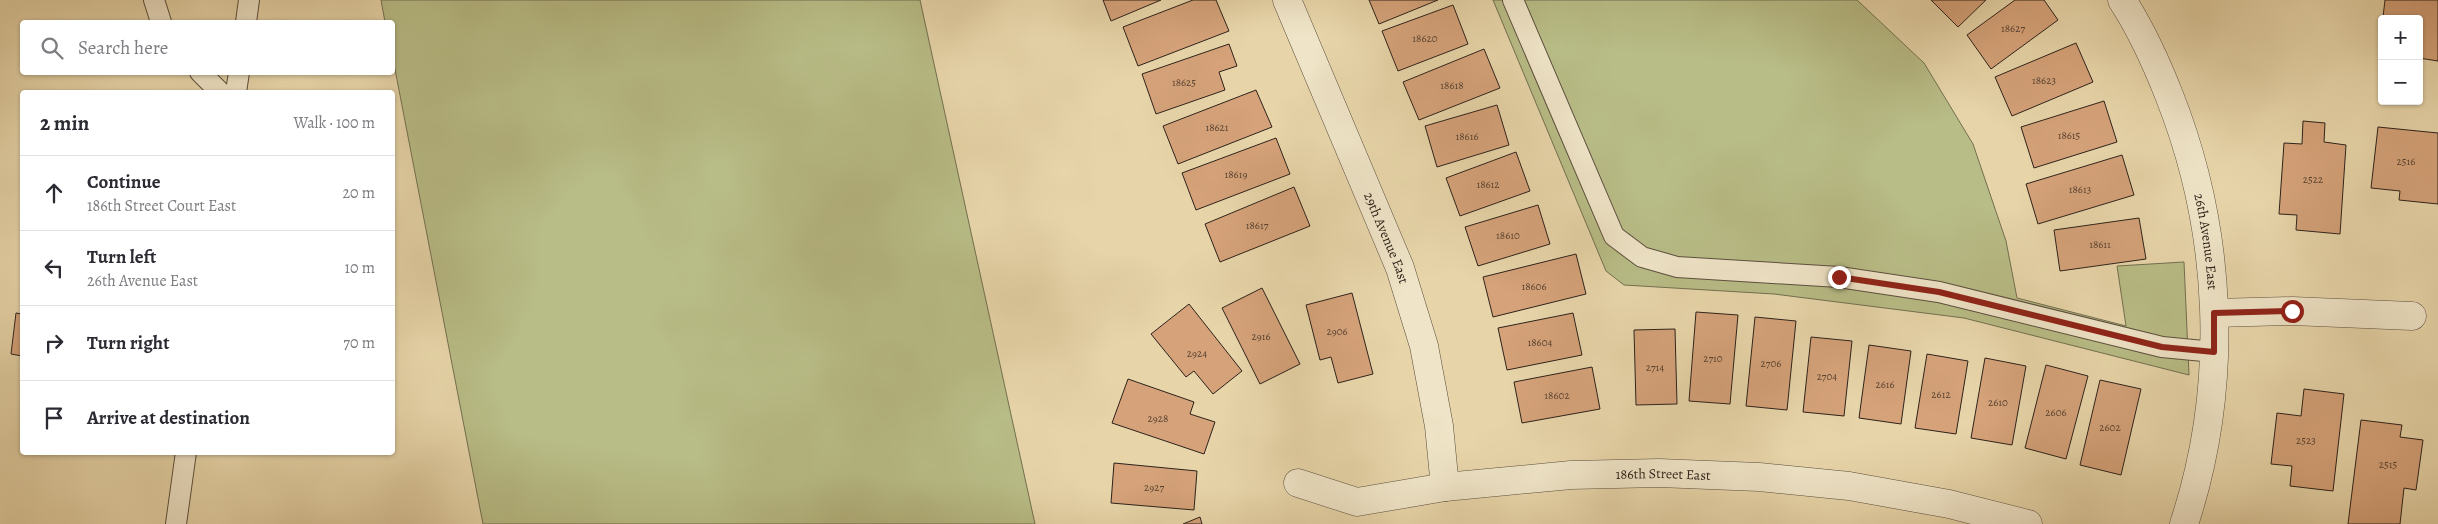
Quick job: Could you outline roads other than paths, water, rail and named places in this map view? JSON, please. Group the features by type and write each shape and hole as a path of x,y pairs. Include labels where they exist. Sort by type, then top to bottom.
{"street":[{"name":"29th Avenue East","path":"1287,0 1400,268 1424,346 1439,426 1445,487"},
{"name":"26th Avenue East","path":"2122,0 2157,66 2178,117 2197,181 2209,246 2214,313 2214,352 2207,430 2193,495 2184,524"},
{"path":"2214,313 2292,311 2412,316"},
{"name":"186th Street East","path":"1298,484 1357,502 1445,487 1571,475 1660,473 1759,477 1858,488 1949,504 2028,524"}],"lane":[{"path":"154,0 160,20"},
{"path":"246,20 249,0"},
{"path":"1513,0 1614,236 1642,257 1677,268 1839,277 1939,292 2162,347 2214,352"},
{"path":"203,75 218,90"},
{"path":"236,90 239,75"},
{"path":"176,524 186,455"}]}
